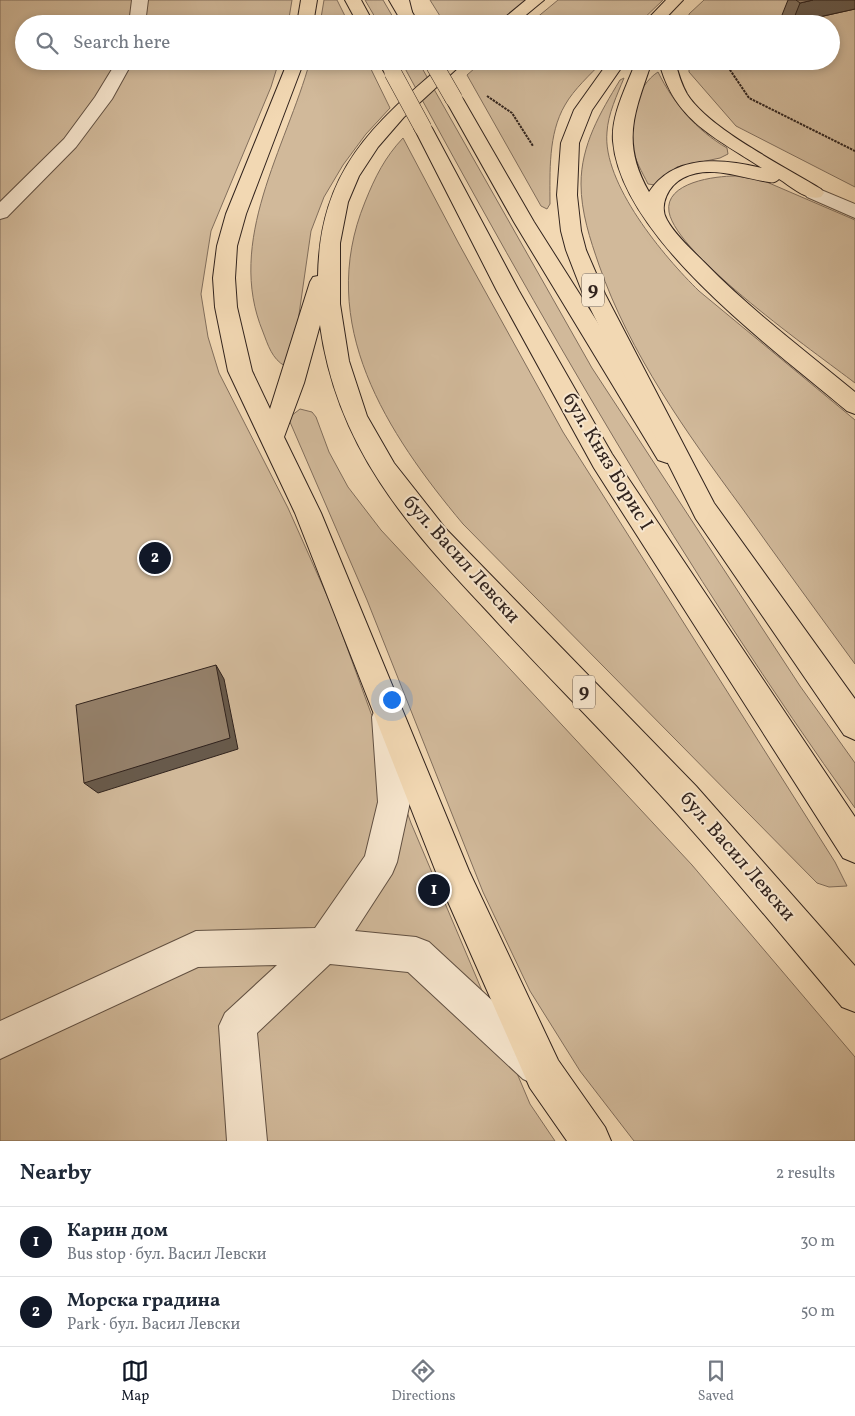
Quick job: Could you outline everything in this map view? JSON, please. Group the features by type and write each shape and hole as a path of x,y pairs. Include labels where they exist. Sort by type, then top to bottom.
{"main road":[{"path":"306,15 309,0"},
{"path":"353,0 361,15"},
{"path":"517,15 536,0"},
{"path":"664,15 675,0"},
{"path":"666,15 680,0"},
{"path":"292,70 236,214 227,246 224,278 226,307 240,371 308,512 457,883 544,1074 591,1141"},
{"name":"бул. Княз Борис I","path":"391,70 508,291 603,461 735,666 855,846"},
{"path":"437,70 539,247 705,511"},
{"name":"бул. Васил Левски","path":"447,70 388,122 373,139 349,177 335,210 328,259 329,302 335,348 346,392 362,432 381,464 419,518 490,596 679,789 855,994"},
{"name":"9","path":"611,70 582,110 570,143 566,178 571,231 594,294 705,511 855,725"},
{"path":"641,70 626,109 622,142 625,160 656,221 671,241 711,282 855,405"},
{"path":"670,70 677,92 698,118 733,144 814,193"},
{"path":"656,221 655,197 663,184 676,175 701,168 715,166 749,170 814,193"},
{"path":"272,439 292,383 328,259"}],"street":[{"path":"138,15 140,0"},
{"path":"0,213 70,143 103,99 120,70"},
{"path":"814,193 855,212"},
{"path":"247,1141 238,1026 324,946 380,862 394,802 386,705"},
{"path":"0,1040 196,949 324,946 416,954 544,1074"}],"path":[{"path":"730,70 749,98 855,151"},
{"path":"482,93 512,113 533,146"}],"shaded area":[{"path":"0,0 292,0 290,15 15,15 15,70 276,70 271,87 211,231 201,294 208,337 219,373 288,508 333,609 411,823 530,1104 555,1141 0,1141"},
{"path":"324,0 337,0 344,15 322,15"},
{"path":"365,0 383,0 392,15 374,15"},
{"path":"430,0 528,0 509,15 439,15"},
{"path":"558,0 663,0 647,15 540,15"},
{"path":"704,0 855,0 855,187 736,126 689,72 689,70 840,70 840,15 689,14"},
{"path":"307,70 371,70 390,108 366,134 343,165 324,197 311,231 292,363 285,366 274,356 263,332 253,298 251,264 255,229 263,195"},
{"path":"406,70 423,70 592,368 800,686 855,763 855,808 792,718 673,535 561,348"},
{"path":"473,70 594,70 573,93 559,116 551,153 550,204 547,209 541,206 467,75"},
{"path":"658,72 671,95 687,115 705,133 727,148 728,154 720,158 677,167 655,185 648,184 637,161 630,138 630,127 634,106 639,95 644,86"},
{"path":"624,78 609,118 607,132 608,152 614,174 638,218 669,259 699,291 855,420 855,664 680,421 643,361 612,298 592,245 583,205 581,184 584,156 593,130 620,80"},
{"path":"403,138 563,432 835,862 847,886 829,887 817,883 463,524 435,489 385,414 367,375 354,334 349,291 352,247 365,202 381,168"},
{"path":"735,176 762,180 855,220 855,383 750,303 696,253 678,231 669,212 670,202 675,194 683,187 704,179"},
{"path":"300,409 312,412 316,417 329,452 348,487 381,530 692,865 855,1057 855,1141 634,1141 580,1071 530,991 483,892 367,600 290,422 291,416"}],"building":[{"path":"796,0 813,0 800,3"},
{"path":"216,665 230,738 84,783 76,705"}],"place":[{"name":"Морска градина","path":"155,558"},
{"name":"Карин дом","path":"434,890"}]}
